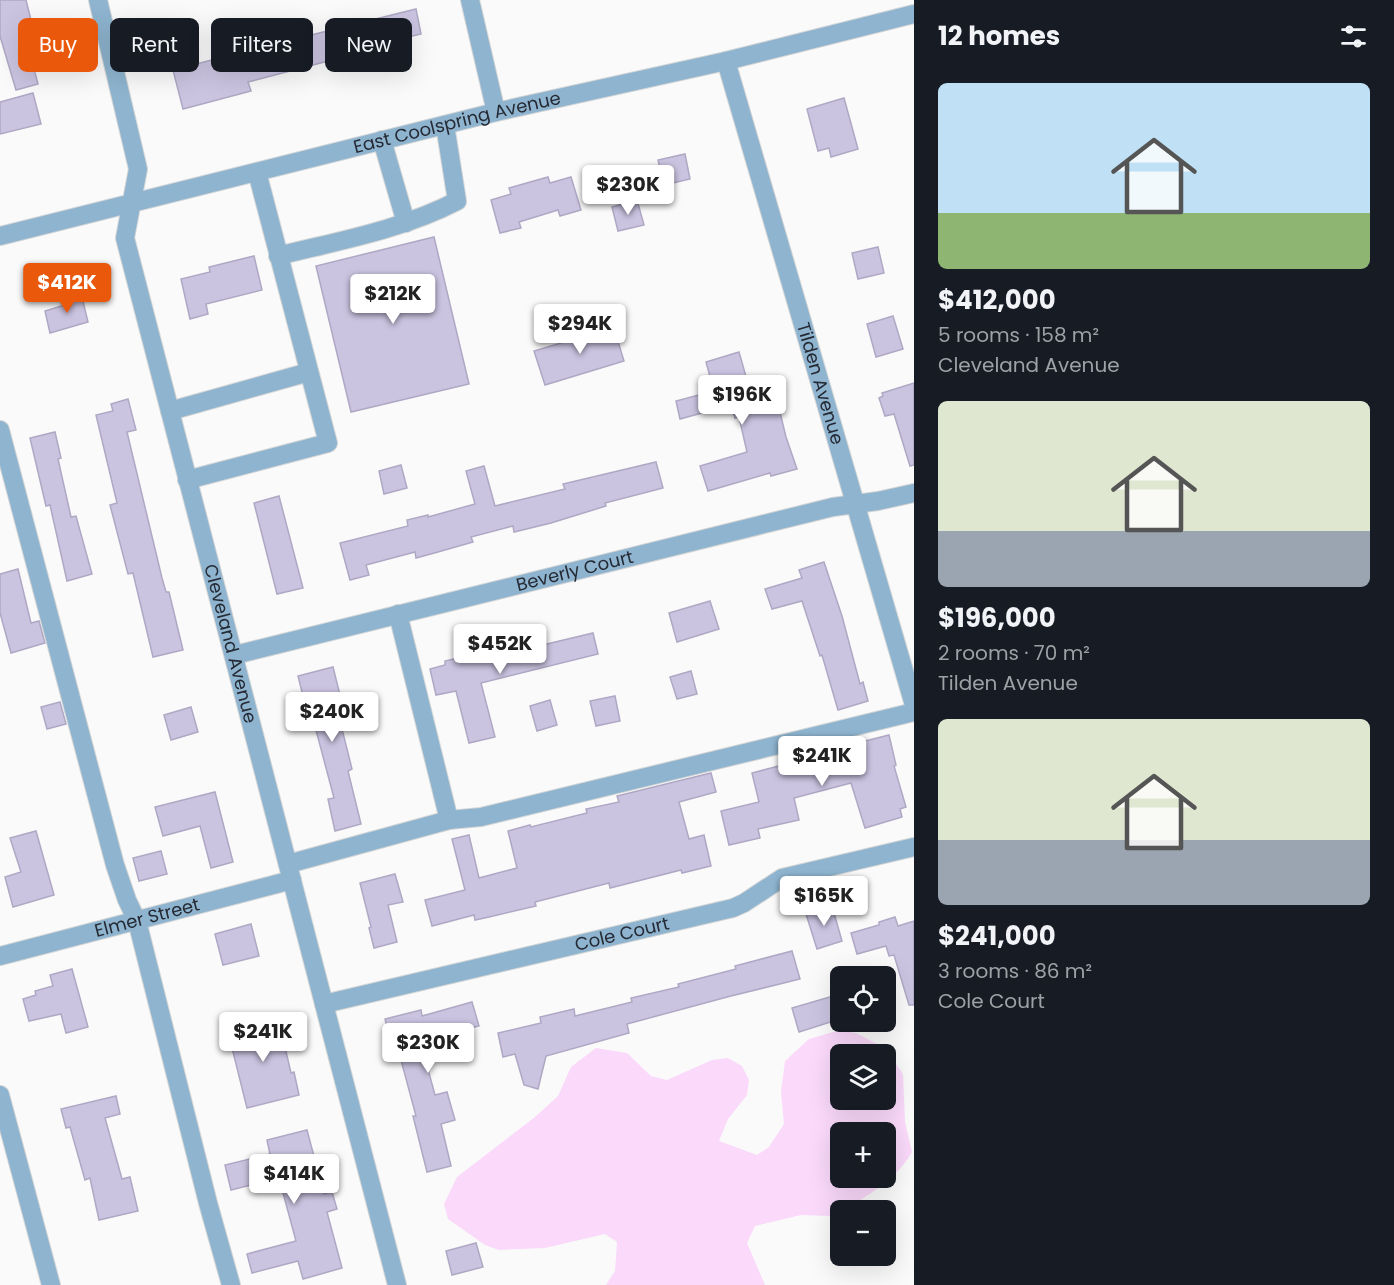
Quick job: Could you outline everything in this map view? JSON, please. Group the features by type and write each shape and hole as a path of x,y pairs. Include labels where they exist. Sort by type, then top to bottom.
{"street":[{"name":"Cleveland Avenue","path":"98,0 138,169 125,238 397,1285"},
{"path":"470,0 496,112"},
{"name":"East Coolspring Avenue","path":"0,236 496,112 726,61 914,14"},
{"name":"Tilden Avenue","path":"726,61 914,705"},
{"path":"278,256 406,223 435,213 457,201 445,125"},
{"path":"382,140 406,223"},
{"path":"187,480 328,443 257,172"},
{"path":"170,411 309,372"},
{"path":"0,430 115,865 137,921 231,1285"},
{"name":"Beverly Court","path":"235,655 833,507 914,493"},
{"path":"398,614 449,820"},
{"name":"Elmer Street","path":"0,956 137,921 449,820 481,818 914,712"},
{"name":"Cole Court","path":"324,1004 733,908 782,878 914,847"},
{"path":"0,1095 51,1285"}],"shaded area":[{"path":"833,1032 856,1033 877,1044 830,1044 830,1110 896,1110 896,1064 903,1074 905,1122 912,1152 896,1173 896,1122 830,1122 830,1188 878,1188 861,1200 830,1200 830,1216 801,1215 755,1226 747,1243 765,1285 606,1285 615,1271 617,1242 605,1234 545,1248 499,1250 485,1245 448,1219 444,1204 457,1177 535,1117 558,1096 571,1067 596,1048 627,1053 651,1076 667,1080 712,1060 728,1058 742,1066 749,1080 747,1095 728,1119 719,1141 757,1155 769,1147 784,1124 781,1092 785,1061 809,1039"}],"building":[{"path":"0,0 26,0 30,18 18,18 18,72 35,72 38,84 16,90 0,36"},
{"path":"416,9 421,34 412,36 412,18 380,18"},
{"path":"325,32 325,62 313,65 313,35"},
{"path":"211,60 211,72 286,72 248,82 251,91 183,109 174,72 199,72 199,63"},
{"path":"33,93 41,124 0,134 0,102"},
{"path":"844,98 858,149 831,157 829,148 818,151 807,109"},
{"path":"685,154 690,179 664,185 658,160"},
{"path":"548,177 550,183 571,177 581,210 560,216 558,210 519,222 521,228 500,233 491,200 511,194 509,188"},
{"path":"637,200 644,225 618,231 612,207"},
{"path":"434,237 469,384 351,412 316,266"},
{"path":"878,247 884,273 858,279 852,253"},
{"path":"254,256 262,290 206,304 208,314 190,319 181,279 210,272 209,267"},
{"path":"81,293 88,322 50,333 45,311 65,305 63,297"},
{"path":"893,316 903,349 876,357 867,324"},
{"path":"612,322 624,361 545,385 534,351 595,333 593,327"},
{"path":"739,352 751,394 759,392 761,400 776,396 797,469 771,476 770,473 708,491 700,466 747,452 739,417 735,418 731,405 680,419 676,401 714,391 706,362"},
{"path":"914,383 914,465 910,466 894,414 885,416 879,398 883,396 882,393"},
{"path":"128,399 136,430 127,432 162,578 166,592 169,592 183,650 153,657 133,573 128,574 110,505 117,503 96,415 113,411 111,404"},
{"path":"55,432 61,458 58,459 71,517 76,516 92,574 67,581 50,505 46,506 30,438"},
{"path":"656,462 663,488 605,503 606,506 551,523 514,532 513,526 471,537 473,542 416,558 415,552 366,565 369,575 350,580 340,543 408,526 407,520 428,515 428,517 475,504 466,471 484,466 495,506 565,489 563,484"},
{"path":"401,465 407,488 384,494 379,471"},
{"path":"279,496 303,588 277,594 254,503"},
{"path":"824,562 842,616 860,684 863,682 868,701 838,710 822,655 820,656 802,601 772,609 765,589 802,578 799,570"},
{"path":"18,569 31,623 39,621 45,643 11,653 0,613 0,574"},
{"path":"710,601 719,629 677,642 669,613"},
{"path":"593,633 598,654 481,683 495,737 469,743 456,691 436,695 430,669 445,665 445,661 482,652 481,649 524,639 526,649"},
{"path":"333,667 343,707 337,709 352,769 348,771 361,824 335,831 328,799 334,798 312,715 308,716 298,676"},
{"path":"691,671 697,694 677,699 670,677"},
{"path":"615,696 620,721 596,726 590,701"},
{"path":"550,700 557,725 537,731 530,706"},
{"path":"60,702 66,724 47,729 41,707"},
{"path":"191,707 198,732 171,740 164,715"},
{"path":"889,735 896,765 894,766 906,807 900,809 902,817 865,828 851,783 794,798 799,820 758,829 760,838 729,845 721,811 759,802 752,773 798,761 795,752 821,746 822,752"},
{"path":"711,773 716,792 679,802 689,839 704,835 711,866 682,873 681,870 610,888 609,883 535,902 536,906 475,920 474,915 432,926 425,900 465,890 452,839 469,835 479,878 517,868 508,831 587,813 586,809 619,802 617,796"},
{"path":"215,792 233,862 211,868 200,826 163,836 155,807"},
{"path":"36,831 54,895 13,907 5,877 21,872 10,838"},
{"path":"161,851 167,874 139,881 133,858"},
{"path":"395,874 403,902 388,905 397,942 374,948 360,883"},
{"path":"832,906 842,941 817,949 806,914"},
{"path":"895,917 898,926 914,921 914,1005 909,1005 894,955 889,956 886,946 857,954 851,933 879,925 879,922"},
{"path":"251,924 259,956 223,965 215,934"},
{"path":"792,951 800,979 627,1024 629,1033 546,1056 538,1089 524,1085 515,1054 503,1057 498,1033 541,1023 540,1017 574,1009 575,1016 632,1002 631,998 679,987 678,984"},
{"path":"72,969 88,1027 66,1033 61,1014 29,1021 23,999 36,995 35,991 53,986 50,975"},
{"path":"830,997 830,1022 799,1032 792,1008"},
{"path":"472,1002 479,1026 420,1040 435,1095 447,1092 455,1120 441,1124 451,1166 427,1172 413,1116 416,1116 397,1045 392,1046 385,1019 421,1010 422,1016"},
{"path":"278,1017 291,1073 294,1072 299,1095 247,1108 231,1044 233,1043 231,1037 236,1035 234,1028"},
{"path":"116,1096 120,1114 105,1118 122,1179 130,1177 138,1211 99,1220 90,1178 85,1180 70,1127 66,1128 61,1109"},
{"path":"307,1130 324,1194 332,1192 337,1209 327,1212 342,1268 303,1279 298,1261 252,1273 247,1254 296,1241 279,1178 231,1190 225,1165 270,1154 267,1140"},
{"path":"476,1243 483,1267 452,1275 446,1251"}]}
